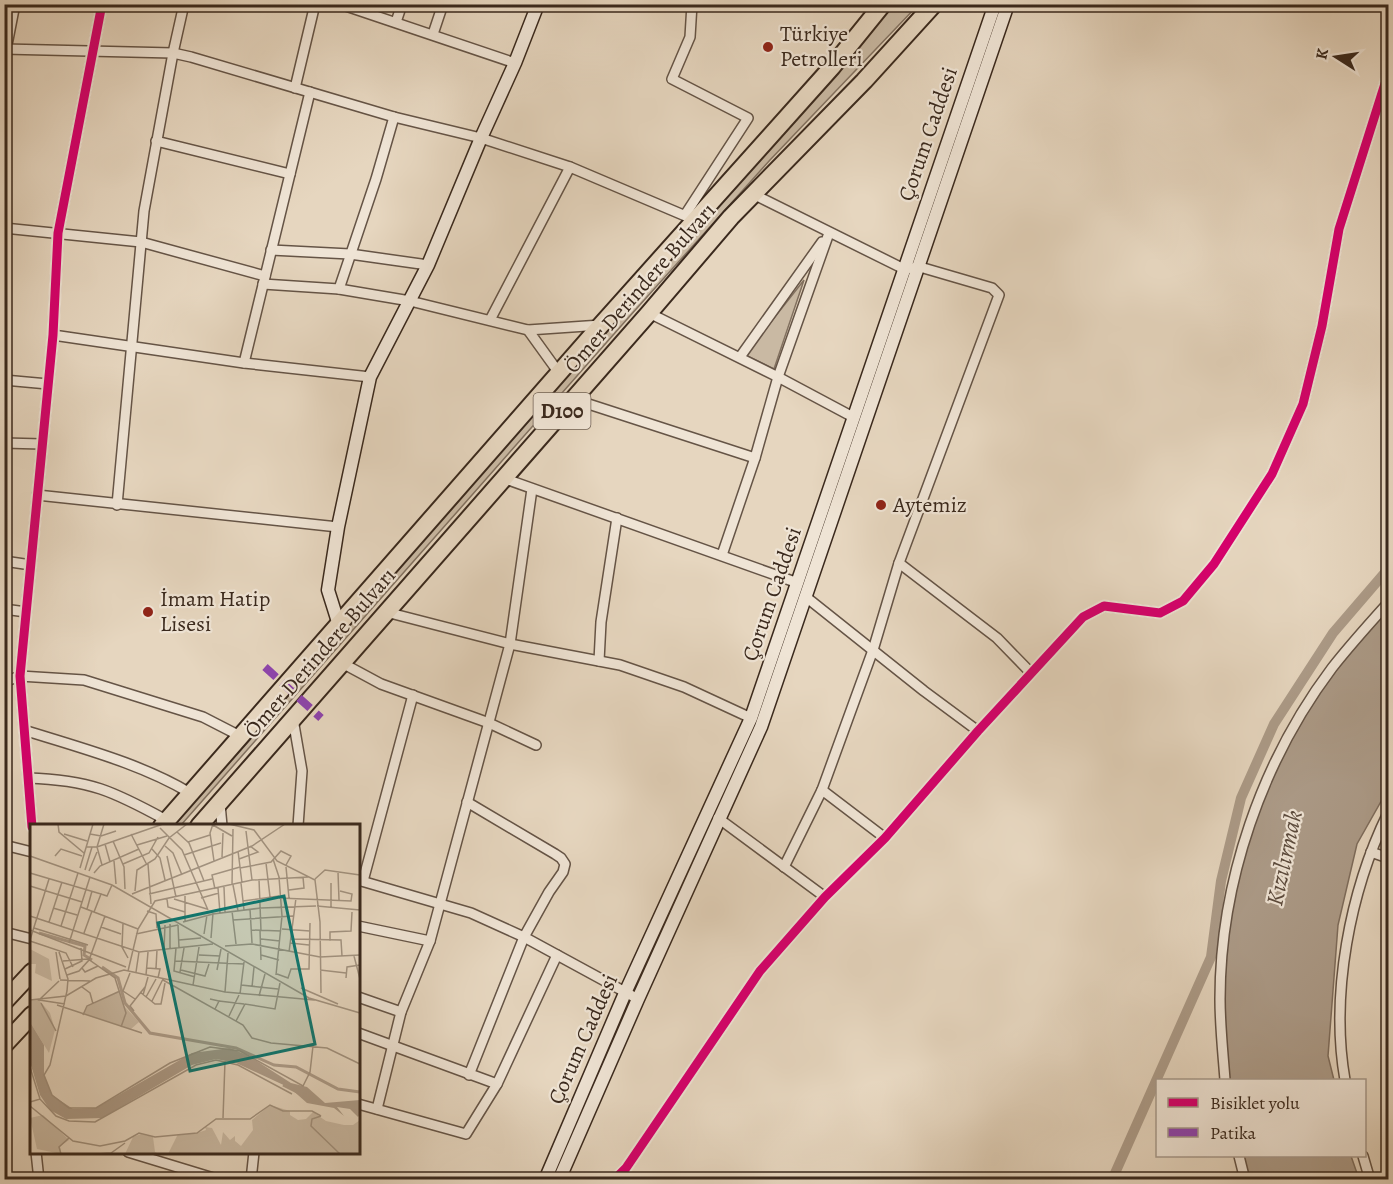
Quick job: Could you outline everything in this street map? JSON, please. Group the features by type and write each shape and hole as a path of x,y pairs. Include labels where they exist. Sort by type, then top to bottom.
{"highway":[{"name":"Ömer Derindere Bulvarı","path":"164,823 601,325 690,217 832,67 883,4"},
{"name":"Ömer Derindere Bulvarı","path":"200,824 649,313 731,216 864,81 934,4"},
{"path":"4,1002 30,974"},
{"path":"4,1045 30,1018"}],"main road":[{"path":"339,625 328,590 338,527 369,377 428,265 538,4"},
{"name":"Çorum Caddesi","path":"544,1179 751,718 996,4"},
{"name":"Çorum Caddesi","path":"559,1179 718,818 761,727 1008,4"}],"street":[{"path":"15,4 5,50 173,53 394,117 481,138 570,167 690,217 748,118 672,80 690,37 692,4"},
{"path":"32,824 20,676 53,334 58,233 102,4"},
{"path":"117,505 141,242 156,141 184,4"},
{"path":"295,88 315,4"},
{"path":"340,4 515,63"},
{"path":"396,22 402,4"},
{"path":"433,34 443,4"},
{"path":"614,1179 626,1168 760,971 825,897 885,838 978,731 1083,617 1104,606 1160,613 1183,601 1214,564 1272,474 1303,405 1322,326 1339,229 1389,74"},
{"path":"244,363 310,92"},
{"path":"339,289 394,117"},
{"path":"156,141 290,174"},
{"path":"490,320 570,167"},
{"path":"753,194 904,269 920,267 992,288 999,296 899,563 873,650 822,790 784,867"},
{"path":"4,228 141,242 264,280 410,301 528,330 601,325"},
{"path":"740,357 829,233"},
{"path":"722,555 755,458 778,376 829,233"},
{"path":"271,250 350,254 428,265"},
{"path":"649,313 778,376 853,417"},
{"path":"528,330 559,373"},
{"path":"53,334 244,363 369,377"},
{"path":"4,380 48,384"},
{"path":"573,399 755,458"},
{"path":"4,443 42,444"},
{"path":"503,478 798,583"},
{"path":"377,1109 401,1012 430,941 510,644 532,489"},
{"path":"38,495 338,527"},
{"path":"599,661 601,622 617,518"},
{"path":"4,561 31,565"},
{"path":"899,563 997,638 1031,673"},
{"path":"806,597 924,692 978,731"},
{"path":"1225,1079 1220,999 1222,961 1231,896 1254,814 1279,755 1312,698 1332,668 1389,603"},
{"path":"4,609 26,612"},
{"path":"386,612 510,644 620,665 684,687 751,718"},
{"path":"342,663 381,684 489,723 536,745"},
{"path":"4,682 20,676 84,680 203,717 240,736"},
{"path":"413,695 361,881 471,913 525,937 638,999"},
{"path":"293,719 302,771 298,824"},
{"path":"24,730 141,769 168,780 190,794"},
{"path":"28,778 64,779 90,784 129,800 164,823"},
{"path":"822,790 885,838"},
{"path":"220,802 222,824"},
{"path":"467,802 559,856 565,864 563,872 549,892 525,937 469,1075"},
{"path":"1345,1079 1340,1015 1343,974 1358,894 1371,852 1389,813"},
{"path":"718,818 825,897"},
{"path":"4,845 30,852"},
{"path":"1371,852 1389,858"},
{"path":"360,926 430,941"},
{"path":"4,932 30,938"},
{"path":"360,1105 466,1134 496,1084 557,955"},
{"path":"360,998 401,1012"},
{"path":"360,1034 496,1084"},
{"path":"36,1154 39,1179"},
{"path":"135,1154 220,1179"},
{"path":"251,1179 254,1154"},
{"path":"1240,1157 1245,1179"},
{"path":"1364,1157 1370,1179"}],"shaded area":[{"path":"890,5 918,5 770,160 182,824 174,824 859,44"},
{"path":"804,280 774,369 745,355"}],"water":[{"name":"Kızılırmak","path":"1388,606 1388,789 1357,844 1338,925 1328,1056 1334,1079 1225,1079 1222,1037 1226,928 1257,806 1312,698"},
{"path":"1239,1157 1351,1157 1359,1179 1245,1179"}],"waterway":[{"path":"1157,1079 1211,957 1221,881 1241,798 1274,724 1333,633 1388,569"},
{"path":"1112,1180 1156,1081"}],"marked path":[{"path":"265,667 321,718"}],"cycle path":[{"path":"32,824 20,676 53,335 58,233 102,4"},
{"path":"614,1180 626,1168 760,971 825,897 885,838 978,731 1083,617 1104,606 1160,613 1183,601 1214,564 1272,474 1303,404 1322,326 1339,229 1388,74"}],"place":[{"name":"Türkiye Petrolleri","path":"768,47"},
{"name":"Aytemiz","path":"881,505"},
{"name":"İmam Hatip Lisesi","path":"148,612"}]}
